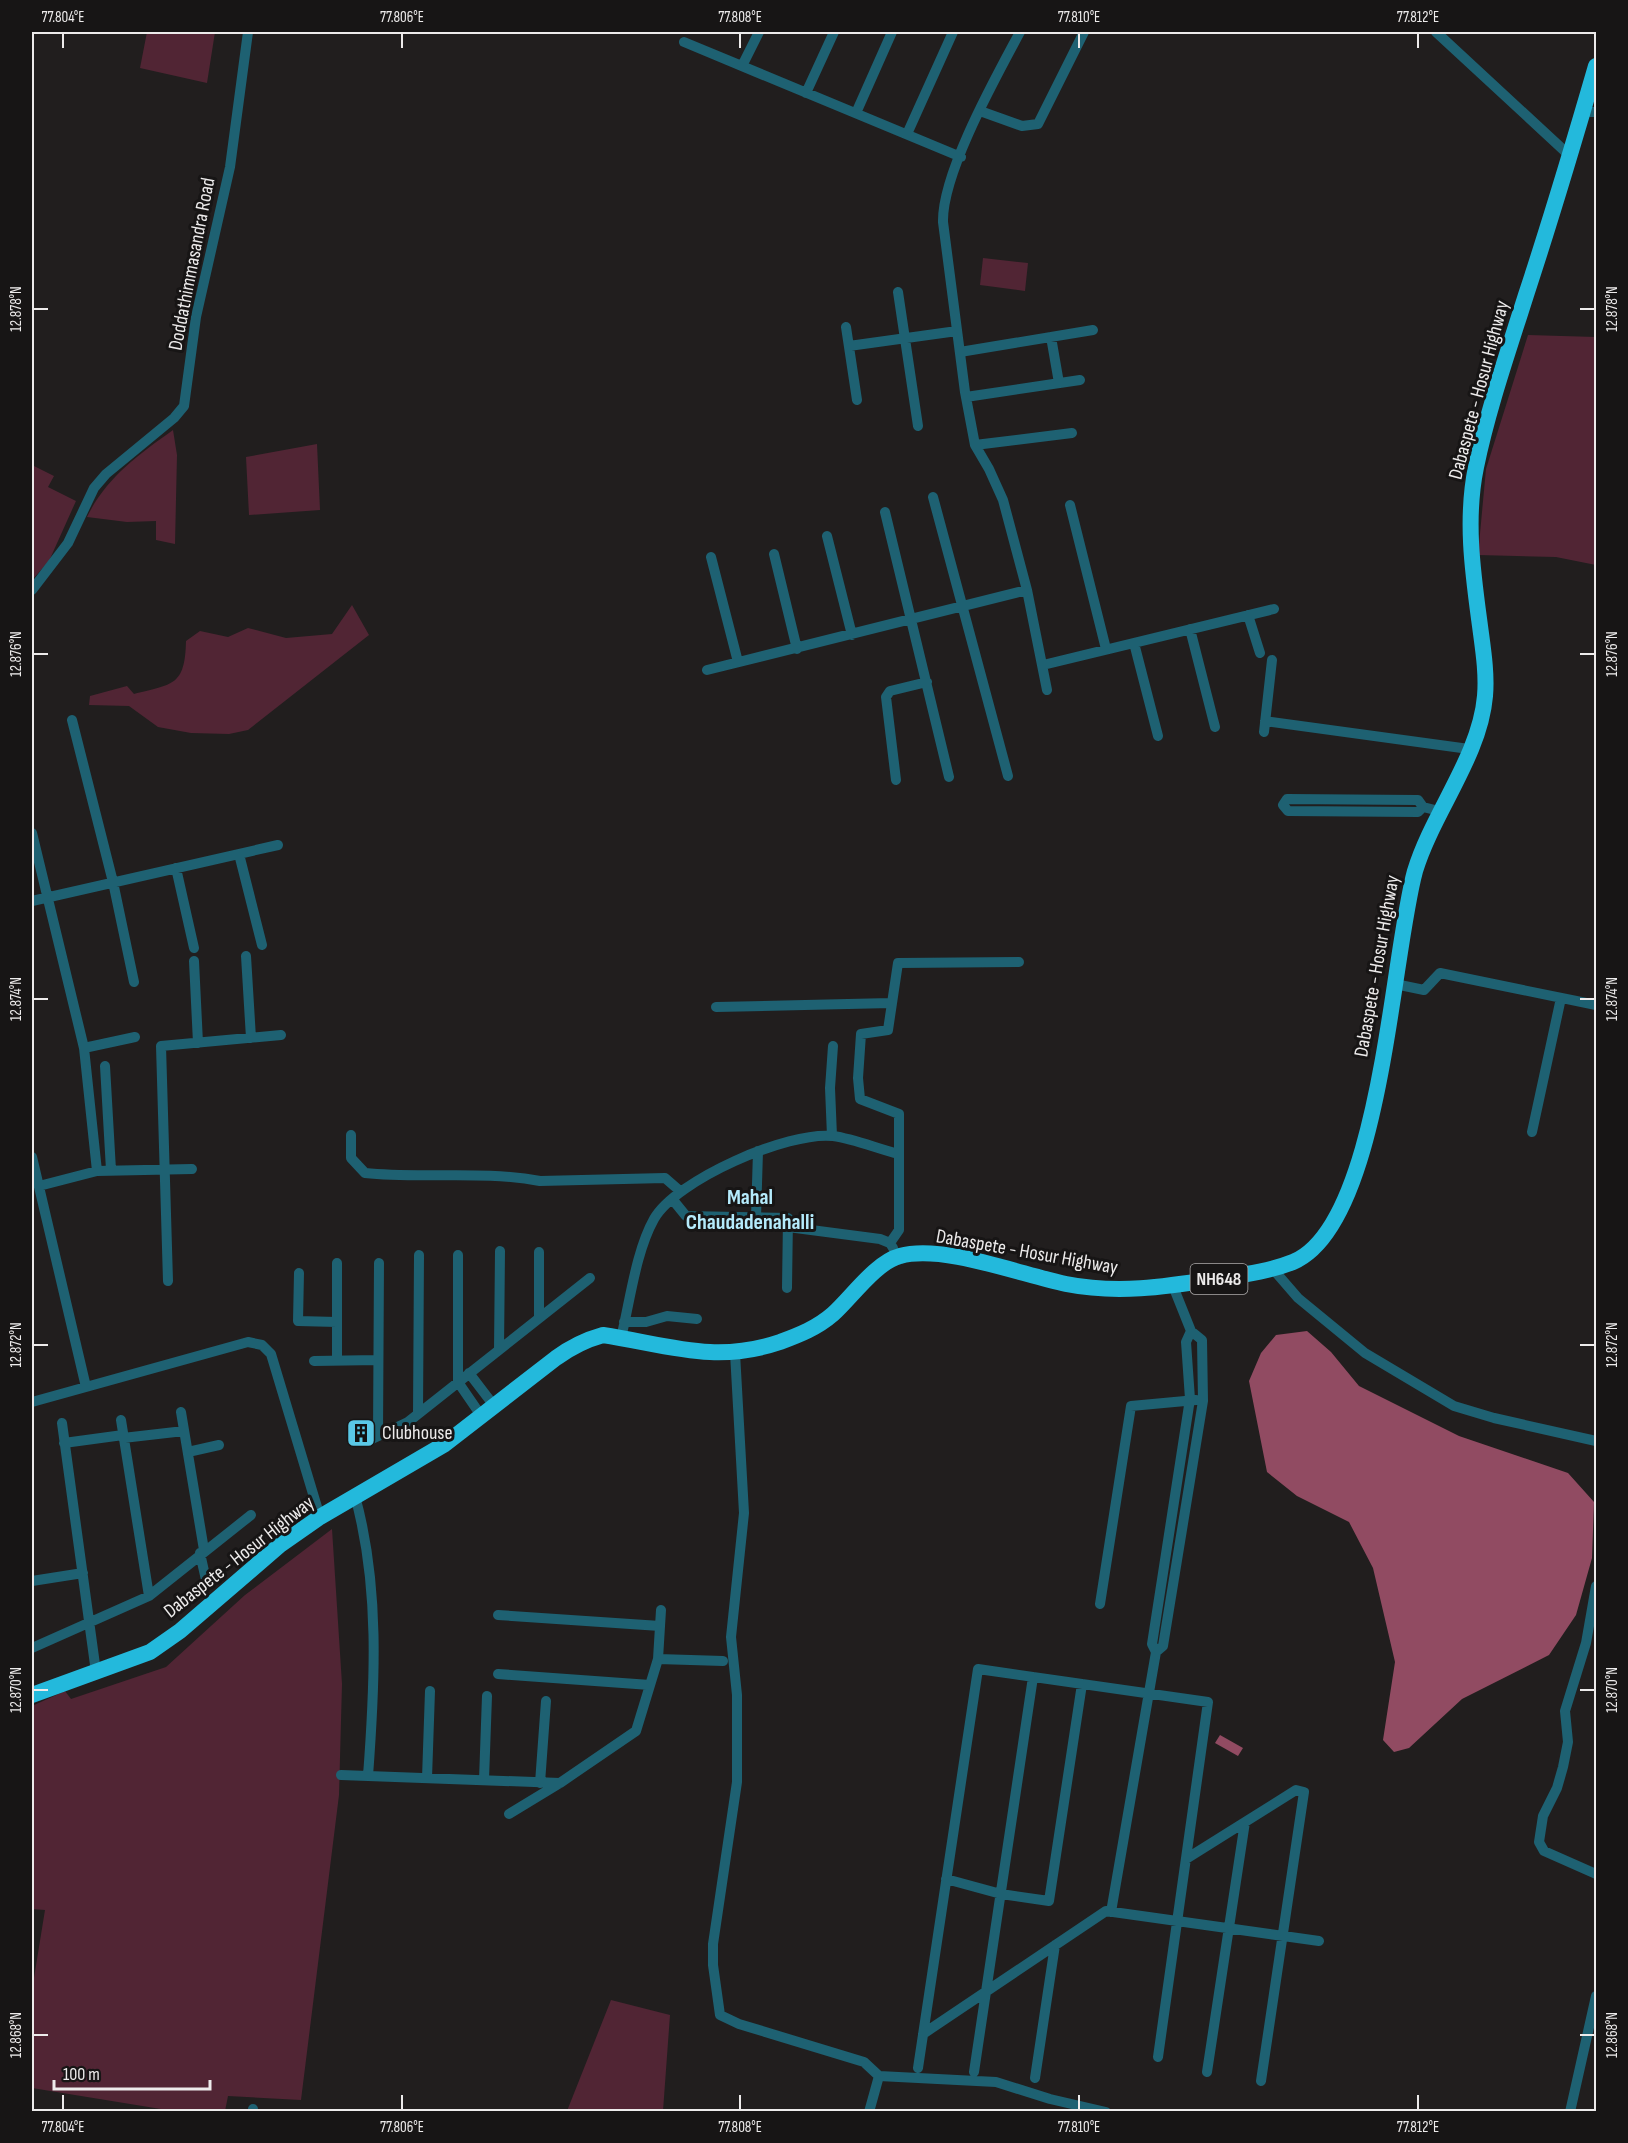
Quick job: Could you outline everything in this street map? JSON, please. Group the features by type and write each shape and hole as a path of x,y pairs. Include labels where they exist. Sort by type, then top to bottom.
{"highway":[{"name":"Dabaspete - Hosur Highway","path":"32,1695 150,1652 180,1631 280,1545 320,1517 445,1444 574,1345 623,1330 710,1354 735,1353 776,1343 817,1326 873,1274 894,1249 952,1256 1091,1288 1143,1290 1272,1268 1298,1260 1313,1248 1326,1233 1346,1195 1373,1109 1415,873 1431,809 1469,749 1479,728 1486,674 1470,540 1475,470 1504,366 1570,156 1590,112 1596,66"}],"street":[{"name":"Doddathimmasandra Road","path":"32,590 68,543 94,488 106,474 174,418 184,406 199,300 230,167 248,32"},
{"path":"742,66 759,32"},
{"path":"806,93 834,32"},
{"path":"856,113 892,32"},
{"path":"907,134 953,32"},
{"path":"1020,32 980,111 943,209 957,331 975,445 1003,500 1027,590 1043,665 1041,671 1047,690"},
{"path":"980,111 1022,126 1038,124 1084,32"},
{"path":"1436,32 1570,156"},
{"path":"684,42 961,157"},
{"path":"898,292 918,426"},
{"path":"846,327 857,400"},
{"path":"960,352 1093,330"},
{"path":"849,346 957,331"},
{"path":"1051,337 1059,383"},
{"path":"966,397 1080,380"},
{"path":"975,445 1072,433"},
{"path":"933,497 1008,776"},
{"path":"1070,505 1106,650"},
{"path":"885,512 913,620 949,777"},
{"path":"827,536 852,636"},
{"path":"774,554 797,649"},
{"path":"711,557 738,662"},
{"path":"707,670 852,636 1027,590"},
{"path":"1043,665 1275,609"},
{"path":"1248,615 1260,652"},
{"path":"1190,629 1215,727"},
{"path":"1134,643 1158,736"},
{"path":"1272,660 1264,727 1469,749"},
{"path":"896,780 886,697 890,691 927,682"},
{"path":"72,720 113,882 134,982"},
{"path":"1287,799 1419,800 1431,809 1418,812 1288,812 1284,805 1287,799"},
{"path":"32,834 84,1048 97,1171"},
{"path":"32,901 278,845"},
{"path":"239,854 262,945"},
{"path":"176,868 194,948"},
{"path":"246,956 251,1038"},
{"path":"194,961 198,1043"},
{"path":"788,1227 880,1239 894,1249 899,1230 899,1114 860,1100 858,1078 861,1034 888,1030 898,963 1019,962"},
{"path":"1395,984 1424,990 1440,973 1596,1005"},
{"path":"1532,1132 1561,998"},
{"path":"716,1007 891,1003"},
{"path":"168,1281 161,1046 281,1035"},
{"path":"84,1048 135,1037"},
{"path":"832,1136 830,1088 833,1046"},
{"path":"105,1066 111,1170"},
{"path":"351,1135 351,1158 365,1173 406,1177 520,1177 540,1181 665,1178 687,1216 788,1218 787,1288"},
{"path":"623,1330 645,1237 656,1216 677,1196 758,1151 807,1138 832,1136 899,1154"},
{"path":"756,1216 758,1151"},
{"path":"32,1157 86,1387"},
{"path":"39,1186 97,1171 192,1168"},
{"path":"499,1350 501,1251"},
{"path":"539,1252 539,1318"},
{"path":"418,1414 419,1255"},
{"path":"458,1255 458,1382 488,1412"},
{"path":"337,1263 337,1360"},
{"path":"379,1263 375,1438 418,1414 590,1278"},
{"path":"1272,1268 1298,1298 1365,1353 1454,1406 1494,1418 1596,1441"},
{"path":"299,1273 298,1322 337,1322"},
{"path":"1156,1652 1163,1646 1203,1401 1202,1340 1191,1331 1173,1286"},
{"path":"623,1330 667,1316 697,1319"},
{"path":"1111,1912 1156,1652 1152,1644 1190,1399 1186,1341 1191,1331"},
{"path":"32,1402 248,1341 262,1345 271,1354 320,1517"},
{"path":"735,1353 744,1513 731,1637 738,1695 737,1782 713,1944 716,2000 720,2015 788,2041 864,2062 879,2076 996,2082 1050,2099 1106,2112"},
{"path":"314,1360 378,1360"},
{"path":"470,1373 488,1412"},
{"path":"1100,1605 1131,1406 1190,1399 1203,1401"},
{"path":"181,1412 206,1580"},
{"path":"120,1420 149,1596"},
{"path":"62,1423 96,1672"},
{"path":"64,1443 184,1431"},
{"path":"188,1452 219,1445"},
{"path":"355,1496 366,1536 374,1637 368,1776"},
{"path":"32,1648 149,1596 251,1515"},
{"path":"32,1581 83,1573"},
{"path":"1596,1586 1586,1643 1565,1710 1568,1742 1563,1767 1557,1788 1543,1816 1539,1842 1544,1851 1596,1874"},
{"path":"509,1814 560,1783 636,1731 658,1659 661,1610"},
{"path":"498,1615 660,1626"},
{"path":"658,1659 723,1661"},
{"path":"918,2068 978,1669 1208,1702 1158,2057"},
{"path":"498,1674 650,1685"},
{"path":"974,2072 1033,1677"},
{"path":"946,1879 1000,1894 1049,1901 1082,1684"},
{"path":"427,1778 430,1691"},
{"path":"484,1780 487,1696"},
{"path":"540,1783 546,1701"},
{"path":"341,1775 560,1783"},
{"path":"1186,1859 1296,1790 1304,1792 1261,2081"},
{"path":"1207,2072 1245,1822"},
{"path":"923,2034 1106,1911 1319,1941"},
{"path":"1035,2078 1055,1945"},
{"path":"1570,2112 1596,1996"},
{"path":"869,2112 879,2076"}],"shaded area":[{"path":"147,32 215,32 207,83 140,68"},
{"path":"983,258 1028,263 1025,291 980,285"},
{"path":"1528,335 1596,337 1596,565 1556,557 1478,555 1486,469"},
{"path":"173,430 177,455 175,544 156,540 156,521 127,522 87,517 113,479 135,458"},
{"path":"317,444 320,510 249,515 246,457"},
{"path":"32,465 54,476 48,487 76,501 49,561 32,580"},
{"path":"352,605 369,635 248,730 229,734 191,733 158,727 129,706 89,705 90,696 127,686 134,694 174,681 183,667 186,641 200,631 228,637 248,628 286,638 332,634"},
{"path":"1307,1331 1331,1352 1359,1386 1459,1436 1568,1473 1594,1502 1592,1558 1576,1615 1549,1655 1462,1699 1409,1748 1394,1752 1383,1740 1395,1662 1373,1568 1349,1522 1297,1496 1267,1472 1249,1381 1261,1353 1276,1335"},
{"path":"332,1529 342,1684 339,1795 301,2100 228,2096 225,2111 173,2111 32,2088 32,1990 45,1910 32,1909 32,1706 65,1691 71,1699 166,1667 245,1595"},
{"path":"1220,1735 1243,1748 1238,1756 1215,1743"},
{"path":"611,2000 670,2015 663,2111 567,2111"}],"place":[{"name":"Clubhouse","path":"361,1433"}],"district":[{"name":"Mahal Chaudadenahalli","path":"750,1210"}]}
